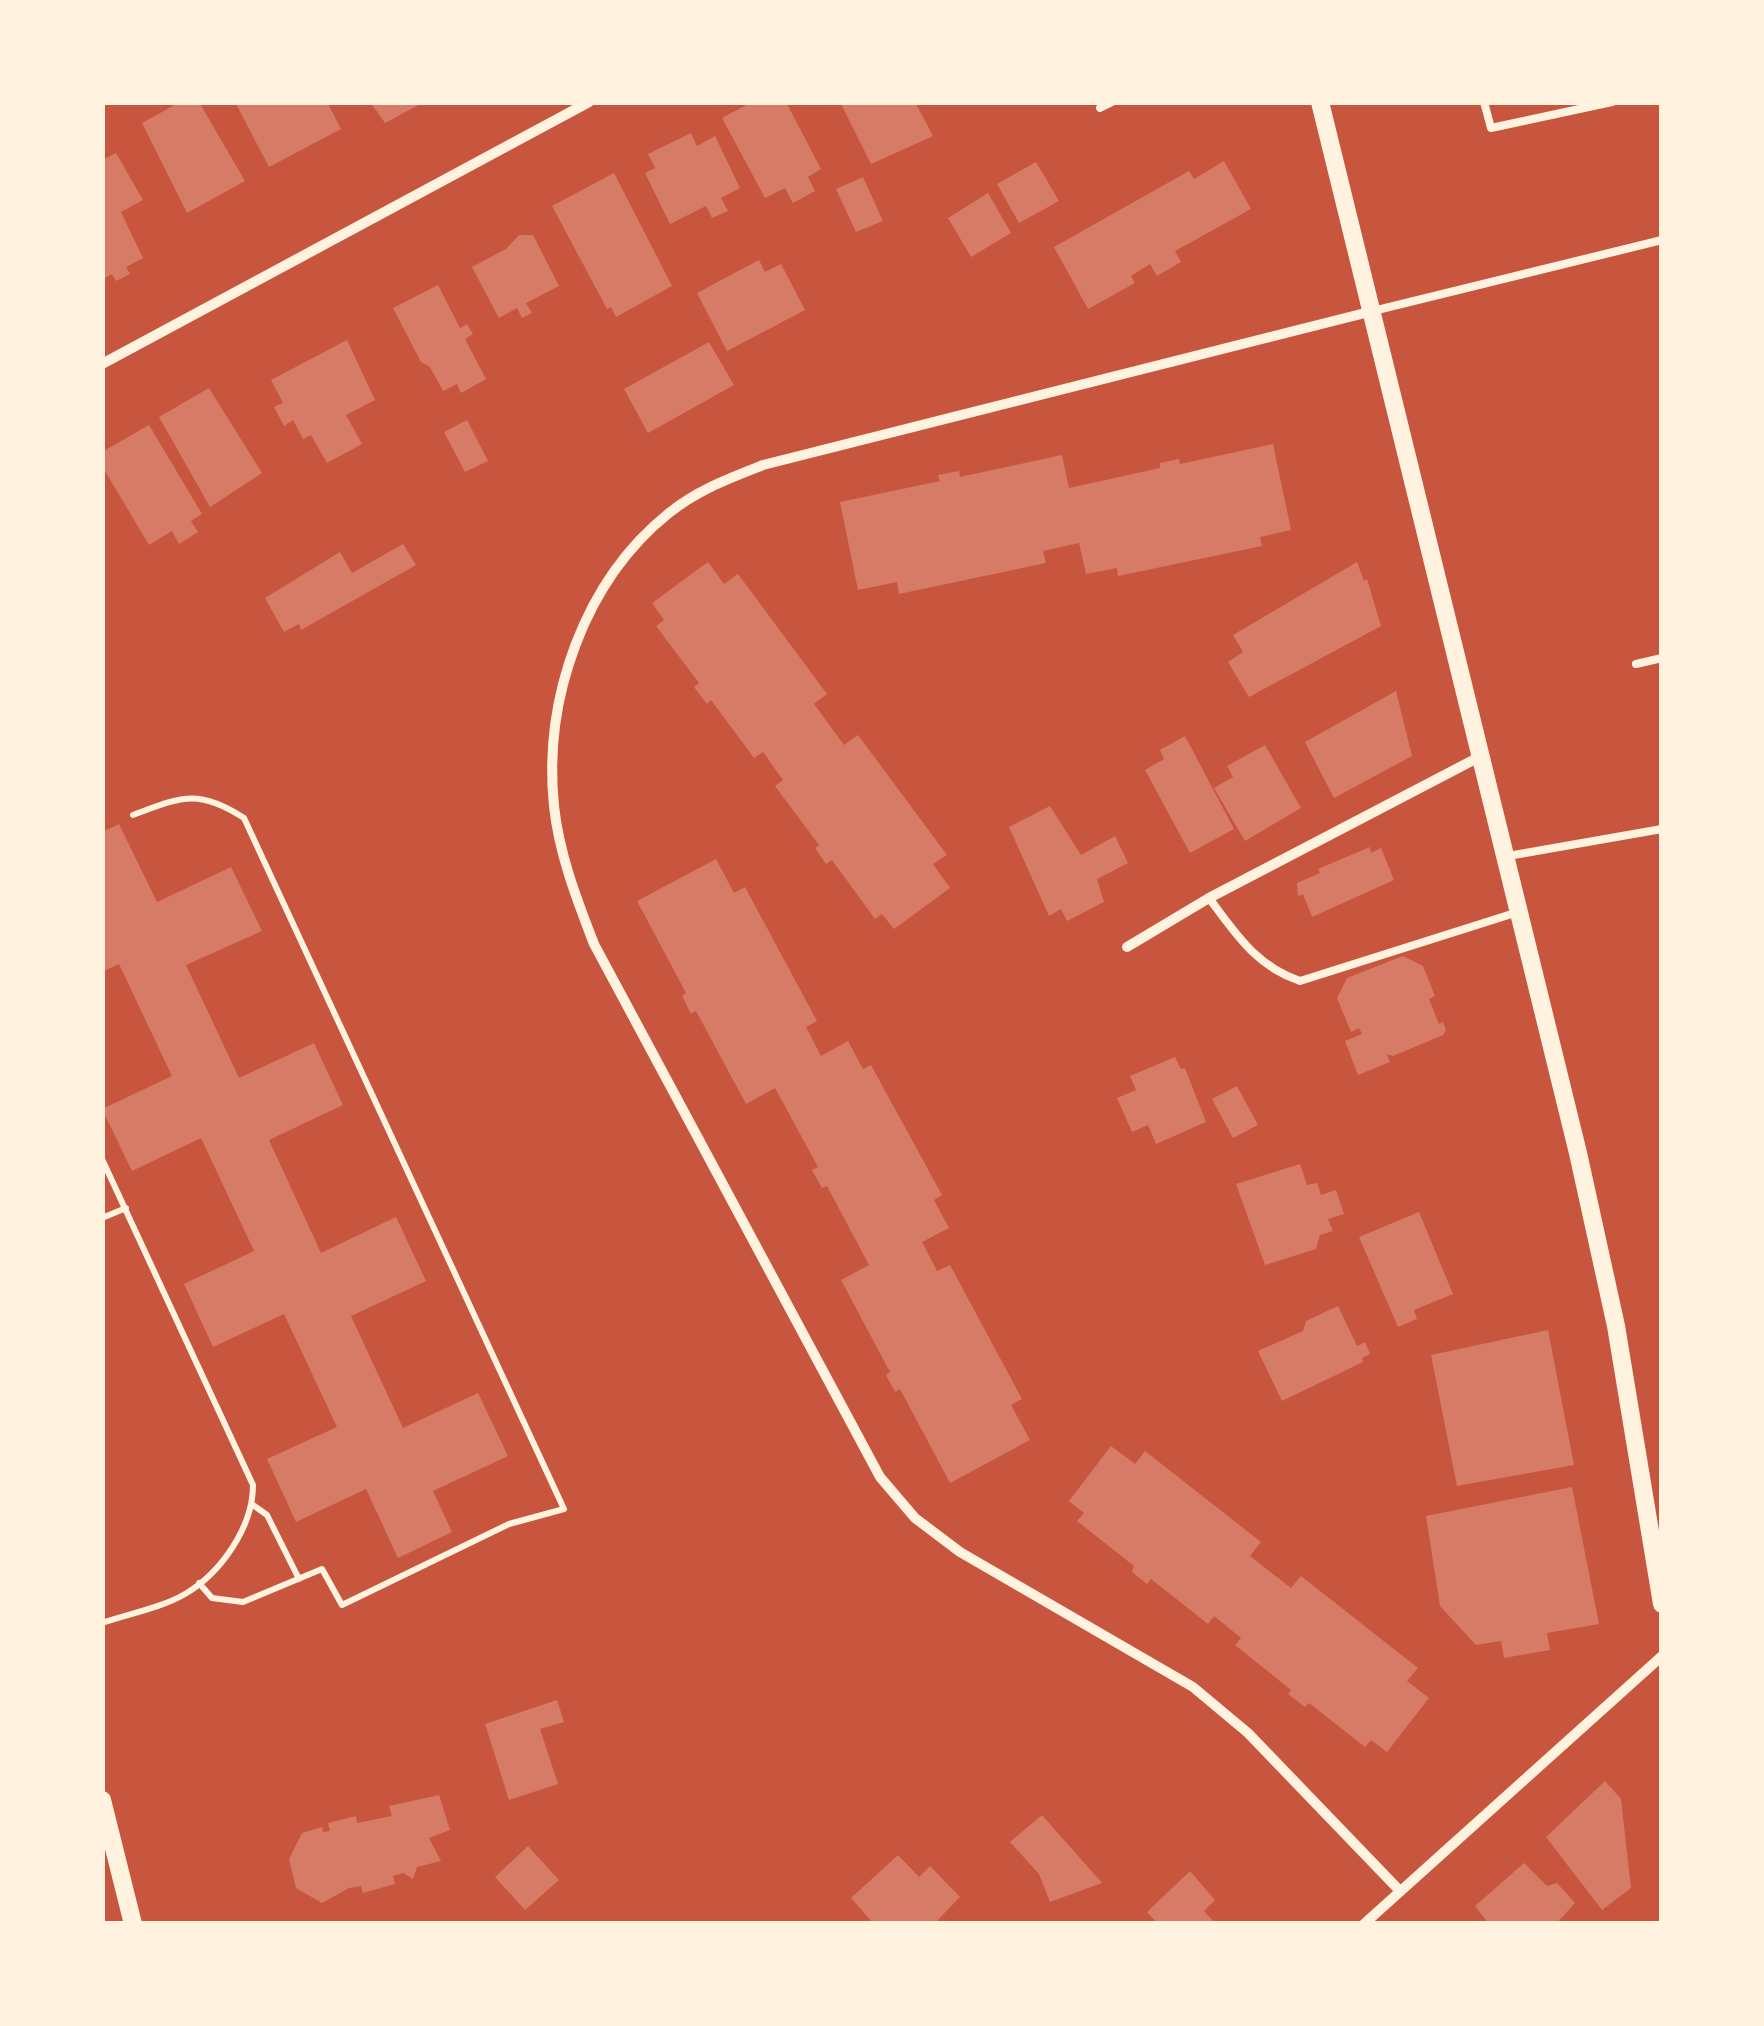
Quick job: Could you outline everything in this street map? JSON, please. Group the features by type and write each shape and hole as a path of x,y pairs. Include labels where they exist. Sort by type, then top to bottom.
{"street":[{"path":"102,364 589,102"},
{"path":"1320,102 1484,754 1616,1326 1662,1604"},
{"path":"1373,312 764,466 713,484 669,512 643,538 595,600 560,696 552,751 558,825 569,878 594,944 880,1477 914,1518 960,1552 1193,1687 1248,1733 1400,1891"},
{"path":"1127,947 1208,898 1484,754"},
{"path":"1364,1924 1662,1656"},
{"path":"102,1800 133,1924"}],"lane":[{"path":"1100,108 1112,102"},
{"path":"1484,102 1491,128 1612,102"},
{"path":"1373,312 1662,240"},
{"path":"1636,664 1662,658"},
{"path":"1508,856 1662,829"},
{"path":"1208,898 1249,951 1275,972 1300,981 1521,911"}],"path":[{"path":"132,815 193,796 219,802 244,818 564,1509 509,1524 342,1605 322,1569 243,1602 212,1598 199,1583"},
{"path":"102,1159 253,1485 253,1505 219,1566 184,1595 102,1623"},
{"path":"102,1218 126,1208"},
{"path":"253,1505 267,1516 298,1578"}],"building":[{"path":"180,102 199,102 245,181 187,213 142,123"},
{"path":"235,102 327,102 341,129 269,167"},
{"path":"370,102 424,102 385,123"},
{"path":"752,102 786,102 821,169 808,177 815,191 793,203 785,188 765,198 722,118"},
{"path":"840,102 915,102 933,136 871,164"},
{"path":"691,133 697,146 715,136 740,188 721,198 728,211 712,218 706,206 670,224 645,173 655,168 648,154"},
{"path":"116,153 143,200 121,212 143,258 126,267 130,274 116,281 112,274 102,280 102,160"},
{"path":"1224,161 1251,209 1175,251 1181,262 1157,276 1150,264 1131,276 1135,283 1088,309 1054,247 1189,171 1194,179"},
{"path":"1036,162 1059,201 1019,223 997,184"},
{"path":"614,173 672,286 616,317 611,307 607,309 552,206"},
{"path":"863,177 883,221 856,232 836,189"},
{"path":"988,193 1011,233 971,257 948,218"},
{"path":"519,235 533,235 559,286 526,303 532,313 522,318 517,308 499,318 472,267 506,249"},
{"path":"759,260 765,272 781,264 805,310 727,351 697,293"},
{"path":"438,285 460,328 467,324 473,334 465,339 486,379 461,393 457,384 443,391 430,367 421,362 393,308"},
{"path":"347,340 375,400 346,415 362,444 327,463 311,435 303,439 293,420 284,426 274,407 283,403 271,380"},
{"path":"709,342 734,385 648,433 624,389"},
{"path":"209,388 262,473 210,507 159,417"},
{"path":"467,420 488,461 465,472 444,432"},
{"path":"149,425 202,514 191,521 198,532 179,544 172,531 149,545 102,466 102,452"},
{"path":"1273,444 1291,530 1260,537 1262,546 1118,576 1117,568 1086,574 1079,543 1043,551 1046,563 899,594 897,582 858,590 840,502 940,481 938,475 959,471 960,477 1062,455 1069,488 1160,468 1160,463 1179,459 1180,464"},
{"path":"403,544 416,565 301,630 299,624 284,632 265,598 340,552 352,573"},
{"path":"708,562 724,584 738,574 827,694 814,704 844,745 858,735 947,855 933,864 950,888 894,929 882,914 875,919 832,860 826,864 815,848 819,845 775,786 783,780 763,752 754,758 711,700 707,704 694,687 699,683 656,626 664,620 652,603"},
{"path":"1357,562 1364,581 1367,579 1381,626 1249,697 1228,662 1243,652 1233,635"},
{"path":"1396,691 1412,756 1334,798 1305,742"},
{"path":"1185,736 1234,829 1190,853 1145,770 1164,759 1160,750"},
{"path":"1265,745 1301,808 1245,841 1214,788 1233,777 1227,766"},
{"path":"1050,806 1081,855 1115,836 1128,863 1097,879 1104,902 1067,921 1061,909 1049,916 1009,827"},
{"path":"119,824 157,902 231,867 262,931 186,965 239,1078 314,1043 343,1105 269,1140 321,1253 396,1217 426,1281 351,1316 403,1428 478,1393 508,1456 433,1491 452,1532 398,1558 366,1489 296,1522 267,1459 337,1427 284,1314 213,1347 184,1284 254,1251 201,1138 132,1171 102,1109 172,1076 119,964 102,972 102,832"},
{"path":"1370,847 1371,853 1381,848 1394,880 1312,917 1303,894 1298,896 1297,883 1320,873 1318,869"},
{"path":"716,859 734,893 745,887 817,1021 806,1027 821,1056 848,1041 863,1069 871,1065 942,1195 934,1200 949,1228 922,1242 937,1271 950,1265 1022,1399 1011,1405 1030,1440 950,1483 900,1389 895,1392 886,1375 890,1372 841,1280 869,1265 827,1186 822,1188 812,1170 818,1167 775,1088 746,1104 696,1011 691,1014 682,996 686,993 637,901"},
{"path":"1403,956 1423,966 1435,996 1429,999 1439,1024 1443,1022 1446,1030 1443,1035 1393,1056 1387,1054 1390,1062 1358,1075 1345,1041 1362,1034 1359,1028 1351,1032 1337,998 1347,978"},
{"path":"1175,1057 1181,1069 1185,1068 1206,1122 1156,1144 1148,1125 1132,1132 1117,1098 1136,1090 1130,1076"},
{"path":"1237,1086 1258,1125 1233,1138 1212,1099"},
{"path":"1300,1164 1307,1185 1317,1183 1321,1195 1336,1190 1344,1214 1328,1219 1333,1231 1320,1235 1316,1249 1265,1265 1236,1184"},
{"path":"1419,1212 1453,1294 1414,1310 1417,1319 1398,1327 1359,1237"},
{"path":"1338,1306 1357,1346 1365,1342 1370,1354 1362,1358 1363,1362 1282,1401 1258,1351 1303,1331 1306,1321"},
{"path":"1548,1330 1574,1465 1457,1486 1431,1355"},
{"path":"1111,1446 1135,1464 1145,1451 1261,1542 1250,1556 1291,1588 1301,1576 1418,1668 1407,1681 1429,1698 1387,1752 1371,1740 1365,1747 1309,1703 1305,1707 1288,1694 1291,1690 1235,1645 1241,1638 1214,1616 1208,1624 1151,1579 1147,1584 1132,1572 1134,1566 1077,1521 1084,1513 1069,1501"},
{"path":"1572,1487 1599,1624 1547,1633 1550,1650 1504,1658 1501,1641 1476,1645 1440,1606 1426,1516"},
{"path":"557,1700 564,1722 540,1729 558,1784 509,1800 485,1724"},
{"path":"1605,1781 1621,1799 1631,1888 1602,1910 1546,1837"},
{"path":"439,1795 450,1830 429,1838 441,1861 417,1867 413,1879 403,1873 393,1876 395,1884 363,1893 361,1886 349,1888 322,1903 296,1888 289,1859 302,1833 322,1827 323,1832 330,1831 328,1823 356,1816 357,1823 392,1816 389,1806"},
{"path":"1042,1815 1102,1883 1050,1902 1039,1874 1010,1842"},
{"path":"528,1846 559,1880 525,1910 495,1877"},
{"path":"898,1855 919,1877 930,1866 960,1897 934,1924 874,1924 851,1898"},
{"path":"1524,1863 1547,1886 1557,1883 1575,1903 1556,1924 1489,1924 1475,1906"},
{"path":"1190,1871 1215,1900 1204,1911 1216,1924 1158,1924 1147,1912"}]}
